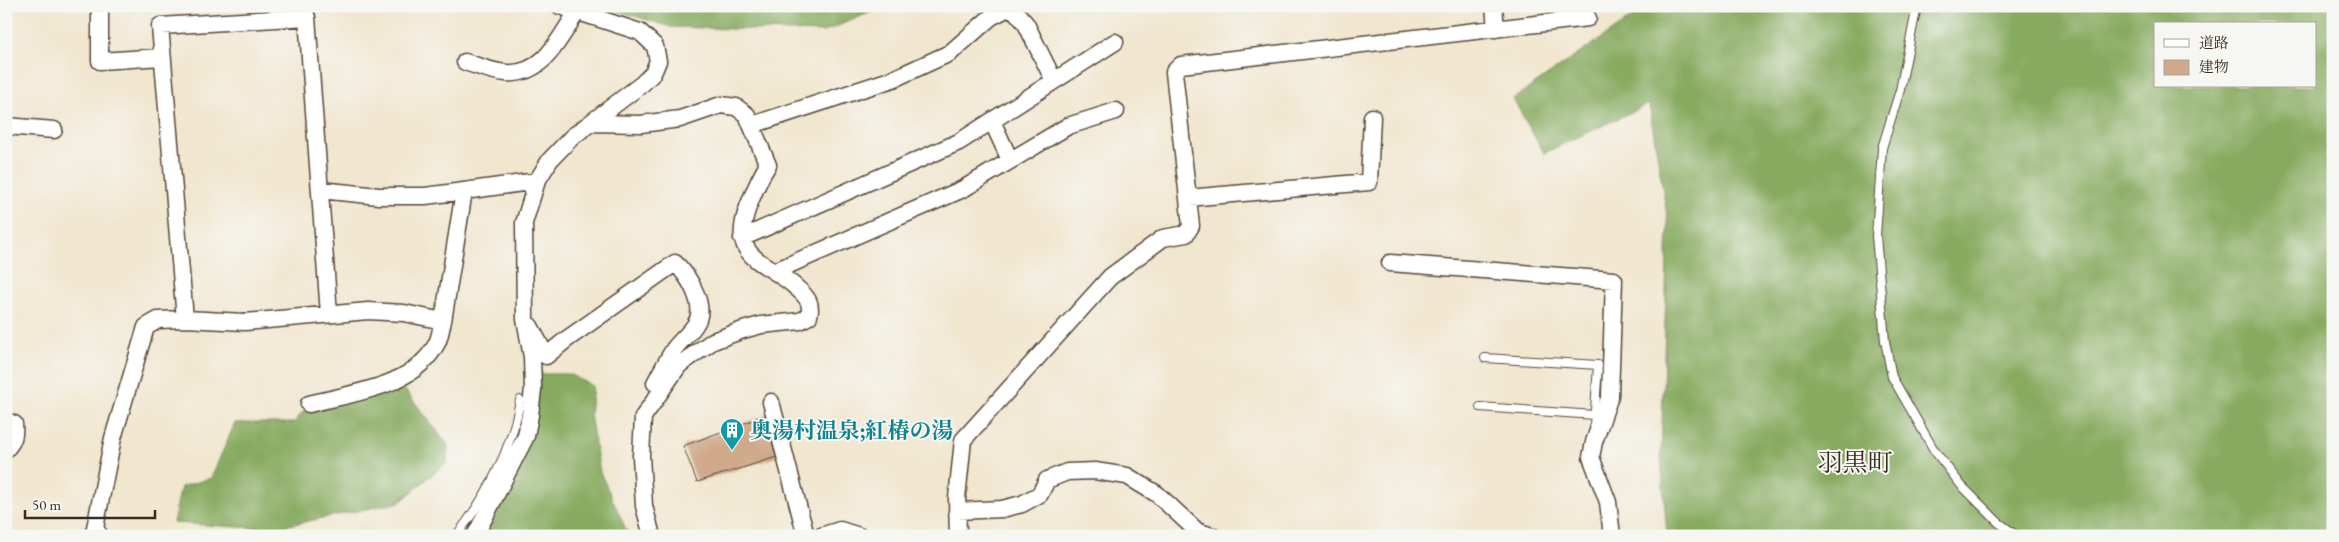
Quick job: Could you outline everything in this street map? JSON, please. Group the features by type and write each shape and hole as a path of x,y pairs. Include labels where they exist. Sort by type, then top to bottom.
{"street":[{"path":"100,6 100,61 162,57"},
{"path":"475,536 526,436 533,389 532,357 525,318 524,223 537,181 550,160 572,138 654,73 658,61 655,46 640,32 560,6"},
{"path":"752,125 893,79 950,53 991,17 1011,6 1026,24 1054,81"},
{"path":"1494,6 1496,29"},
{"path":"465,62 504,73 531,70 543,62 577,12"},
{"path":"184,319 160,26 307,16 329,314"},
{"path":"958,536 957,511 963,440 1110,277 1163,238 1186,234 1191,226 1174,72 1181,66 1588,18"},
{"path":"742,238 959,142 1114,42"},
{"path":"591,123 641,124 680,119 721,105 736,107 747,115 768,165 755,188 743,222 742,238 744,246 754,258 787,278 807,297 811,308 809,316 800,321 761,324 713,341 679,365 643,417"},
{"path":"775,271 963,189 1068,126 1116,111"},
{"path":"1188,198 1369,182 1372,117"},
{"path":"992,122 1010,160"},
{"path":"6,126 54,130"},
{"path":"320,190 379,196 425,196 537,181"},
{"path":"308,404 398,381 421,365 437,343 464,191"},
{"path":"525,318 538,338 546,356 567,339 675,263 684,272 693,286 698,309 696,324 674,349 645,400 642,456 644,506 652,536"},
{"path":"1390,264 1614,280 1610,396 1594,442 1591,457 1608,502 1612,536"},
{"path":"100,536 95,528 112,438 131,382 146,327 158,320 184,319 244,322 368,311 395,312 442,320"},
{"path":"771,402 806,536"},
{"path":"6,421 14,424 15,433 12,444 6,449"},
{"path":"957,511 1002,509 1022,504 1040,494 1047,480 1067,472 1095,472 1127,476 1157,494 1197,531 1212,536"},
{"path":"821,536 840,530 859,536"}],"lane":[{"path":"1917,6 1900,90 1882,148 1876,236 1885,341 1892,377 1934,450 1960,485 1998,522 2017,536"},
{"path":"1485,358 1598,366 1594,442"},
{"path":"456,536 482,499 510,442 520,400"},
{"path":"1480,408 1595,415"}],"green space":[{"path":"601,6 886,6 823,32 671,27"},
{"path":"1638,6 2333,6 2333,536 1667,536 1661,459 1668,222 1649,104 1544,153 1513,99 1641,11"},
{"path":"533,374 569,374 593,386 590,415 600,472 629,536 475,536 515,460"},
{"path":"398,381 448,445 447,462 400,502 270,529 173,523 181,487 211,478 235,423 294,423 309,404"}],"building":[{"name":"奥湯村温泉;紅椿の湯","path":"766,415 780,456 697,482 683,446"}],"place":[{"name":"奥湯村温泉;紅椿の湯","path":"732,451"}],"district":[{"name":"羽黒町","path":"1855,462"}]}
